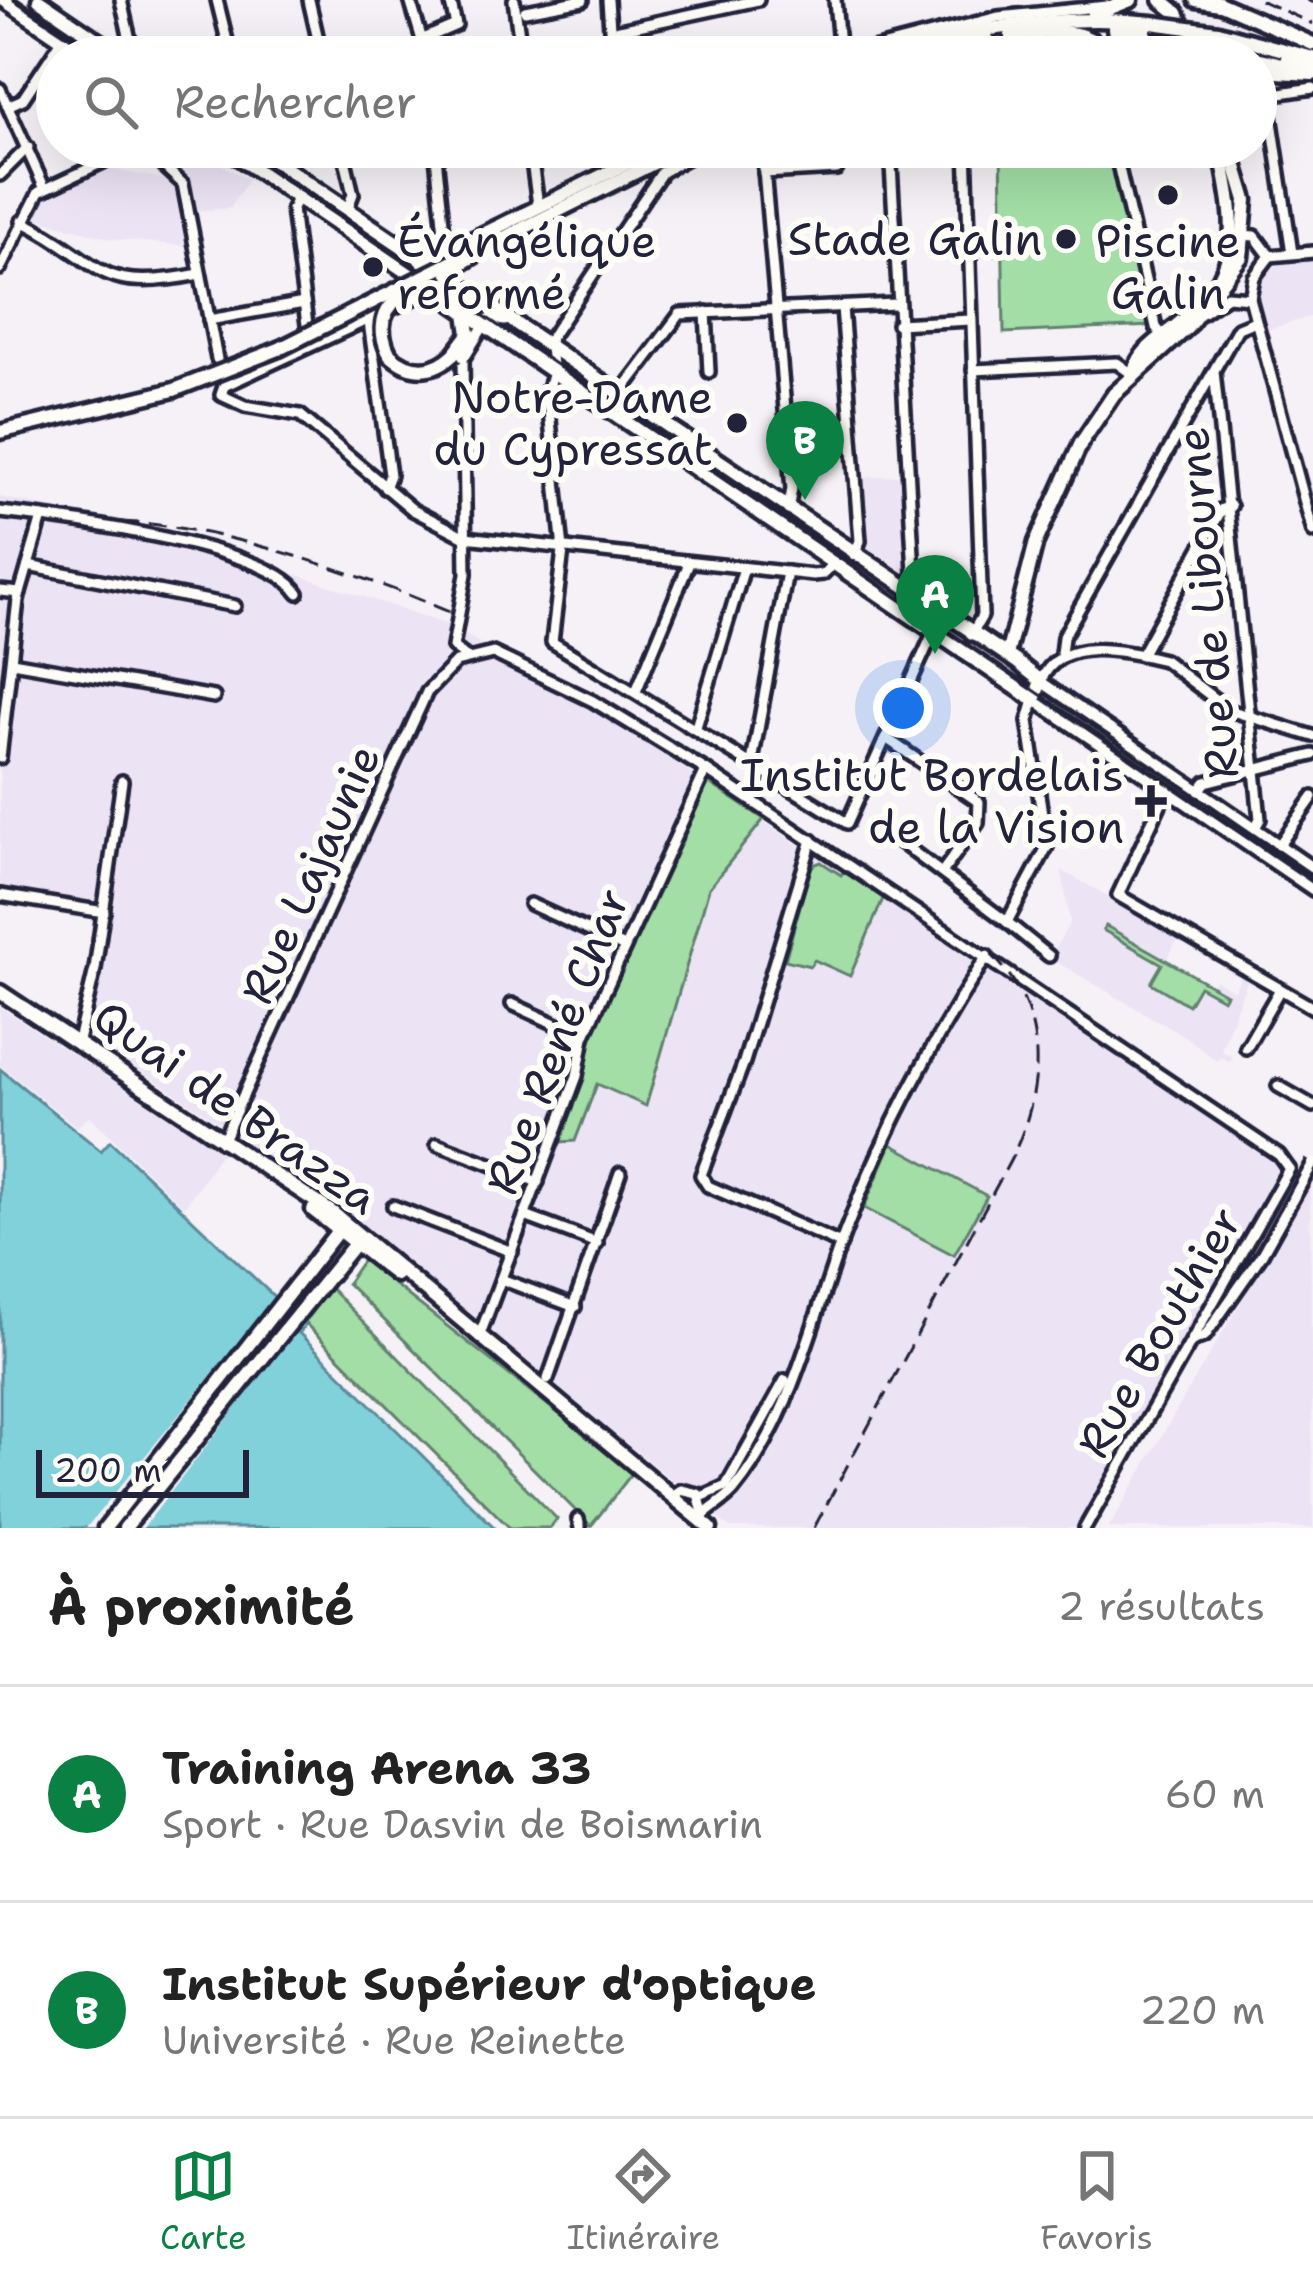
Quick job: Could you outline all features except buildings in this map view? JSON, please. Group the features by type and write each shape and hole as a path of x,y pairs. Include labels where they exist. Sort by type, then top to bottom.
{"main road":[{"path":"4,0 56,36"},
{"path":"39,0 93,36"},
{"path":"951,36 1111,11 1128,0"},
{"path":"1196,0 1216,2 1313,44"},
{"path":"1173,1 1188,36"},
{"path":"958,34 1071,21 1182,36"},
{"path":"1001,36 1072,29 1156,32"},
{"path":"1149,36 1156,32"},
{"path":"1010,34 1086,36"},
{"path":"1277,58 1313,68"},
{"path":"1277,61 1313,68"},
{"path":"1277,69 1313,68"},
{"path":"253,168 992,673 1037,691"},
{"path":"286,168 971,634 1037,691"},
{"path":"425,263 615,168"},
{"path":"0,432 174,389 279,349 538,205 615,168"},
{"path":"465,312 465,346 427,369 402,364 383,341 384,316 401,295 617,168"},
{"path":"992,673 992,662 1003,657 1032,555 1062,478 1100,413 1219,278 1241,236 1224,168"},
{"path":"1165,340 1196,318 1235,269 1246,200 1236,168"},
{"path":"450,254 482,251"},
{"name":"Quai de Brazza","path":"0,994 226,1137 705,1521"},
{"path":"105,1528 342,1226"},
{"path":"125,1528 358,1240"}],"street":[{"path":"121,0 128,36"},
{"path":"217,0 226,36"},
{"path":"309,0 317,36"},
{"path":"410,0 425,36"},
{"path":"431,36 456,26 450,0"},
{"path":"514,0 519,36"},
{"path":"525,10 583,0"},
{"path":"608,0 610,36"},
{"path":"610,32 758,0"},
{"path":"835,0 839,36"},
{"path":"918,36 1082,3 1103,7 1128,0"},
{"path":"1082,3 1103,7"},
{"path":"10,105 23,99 36,79"},
{"path":"1277,94 1313,88"},
{"path":"0,89 36,167"},
{"path":"0,175 28,147"},
{"path":"1277,154 1292,253"},
{"path":"36,168 45,189"},
{"path":"0,269 22,221 45,189 92,168"},
{"path":"164,168 183,184 217,359"},
{"path":"347,168 353,194 347,210"},
{"path":"438,168 450,254"},
{"path":"533,168 538,205"},
{"path":"669,168 551,335 553,373 547,390 563,550 552,641 637,688 843,822 851,820 934,631"},
{"path":"764,168 792,489 788,510"},
{"path":"891,168 914,572 908,592"},
{"path":"967,168 982,621 971,634"},
{"path":"1119,168 1165,340"},
{"path":"764,173 837,169"},
{"path":"297,198 292,209 311,348"},
{"path":"22,221 102,275 147,283 200,274"},
{"path":"1241,236 1255,236 1270,256"},
{"path":"969,248 996,247"},
{"path":"1313,252 1270,256 1254,277 1250,298 1313,532"},
{"path":"425,263 418,296 224,386 221,395 245,406 300,416 425,518 462,536 787,572 824,574 834,563"},
{"path":"1196,318 1227,296 1250,298"},
{"path":"209,320 304,302"},
{"path":"619,395 673,317 896,304"},
{"path":"1152,305 1164,322 1179,324"},
{"path":"842,307 860,542 854,555"},
{"path":"706,312 709,372"},
{"path":"551,351 500,318 465,346 465,590 453,647 466,657 493,653 520,664 616,714 987,956 1280,1155 1288,1169 1313,1174"},
{"path":"897,324 970,320"},
{"path":"1007,922 1047,848 1028,721 1037,691 1240,325 1255,321"},
{"path":"369,322 390,475 386,488"},
{"path":"973,370 1117,363 1132,374"},
{"name":"Rue de Libourne","path":"1214,371 1256,770 1260,819 1255,828"},
{"path":"1141,655 1222,509 1231,506"},
{"path":"0,512 254,563 290,579 298,593"},
{"path":"1,751 20,593 42,517"},
{"path":"637,688 689,562"},
{"path":"28,566 235,606"},
{"path":"696,727 745,568"},
{"path":"752,762 787,572"},
{"path":"0,591 20,593"},
{"path":"1060,654 1141,655 1164,660 1229,710 1313,736"},
{"name":"Rue Lajaunie","path":"226,1137 427,692 440,673 466,657"},
{"path":"12,662 214,697"},
{"path":"1037,691 1167,790 1313,890"},
{"path":"1037,691 1199,790 1313,868"},
{"path":"886,737 972,795 980,806 978,823 943,871"},
{"path":"1199,790 1206,782 1313,755"},
{"name":"Rue René Char","path":"478,1339 577,1076 584,1037 706,770"},
{"path":"79,1040 104,912 122,781"},
{"path":"1167,790 1118,895 1313,1008"},
{"path":"1280,845 1313,797"},
{"path":"884,830 1049,956"},
{"path":"812,840 744,1062 701,1175 709,1186 841,1244"},
{"path":"0,895 104,912"},
{"path":"530,904 622,946"},
{"path":"705,1521 730,1494 757,1451 813,1328 841,1244 900,1101 939,1028 987,956"},
{"path":"1216,969 1222,956"},
{"path":"1246,1048 1280,989"},
{"path":"512,1004 584,1037"},
{"path":"1279,1086 1313,1106"},
{"path":"437,1144 538,1182"},
{"path":"1192,1341 1201,1341 1262,1254 1313,1163"},
{"name":"Rue Bouthier","path":"1085,1528 1288,1169"},
{"path":"548,1379 620,1173"},
{"path":"393,1206 512,1252"},
{"path":"525,1216 597,1243"},
{"path":"502,1279 575,1306"},
{"path":"671,1497 686,1490 701,1497 726,1486 813,1328"},
{"path":"701,1497 705,1521"}],"shaded area":[{"path":"181,168 228,168 248,180 230,208 194,211"},
{"path":"109,169 165,179 174,186 188,246 112,239 32,217 45,198"},
{"path":"1313,260 1313,316 1266,330 1258,303 1263,275 1285,261"},
{"path":"902,475 905,574 865,547 860,478"},
{"path":"0,497 174,534 449,625 633,734 803,848 846,868 1279,1155 1283,1176 1081,1528 730,1528 358,1223 235,1133 76,1028 98,908 0,890"},
{"path":"1062,871 1180,935 1167,959 1211,986 1215,980 1234,991 1243,971 1249,975 1221,1050 1232,1057 1230,1062 1221,1057 1217,1061 1189,1039 1050,958 1070,922"},
{"path":"0,1007 222,1152 184,1207 90,1116 77,1127 0,1065"},
{"path":"1310,1188 1313,1528 1109,1528 1196,1377"}],"green space":[{"name":"Stade Galin","path":"1001,168 1113,168 1151,326 1004,333"},
{"path":"1056,697 1313,872 1313,885 1049,706"},
{"path":"706,781 764,819 709,888 646,1106 597,1084 575,1141 559,1142 595,1025"},
{"path":"821,862 841,875 846,868 885,894 850,976 814,960 810,966 785,960 811,866"},
{"path":"1106,926 1226,994 1223,999 1199,986 1188,1005 1151,983 1162,964 1103,930"},
{"path":"891,1144 987,1196 954,1255 864,1208"},
{"path":"363,1260 633,1472 591,1526 347,1283"},
{"path":"330,1288 557,1519 550,1528 510,1528 304,1322"}],"water":[{"path":"0,1069 101,1151 110,1141 305,1326 299,1333 495,1528 0,1528"}],"pier":[{"path":"279,1293 305,1318 143,1528 86,1528"}],"tram line":[{"path":"14,0 68,36"},
{"path":"267,168 1313,880"}],"railway":[{"path":"1260,0 1313,24"},
{"path":"1307,0 1313,3"},
{"path":"121,522 202,532 290,554 454,614"},
{"path":"814,1528 1010,1161 1032,1102 1036,1072 1029,1014 999,962 974,940"}],"place":[{"name":"Piscine Galin","path":"1168,195"},
{"name":"Stade Galin","path":"1066,239"},
{"name":"Évangélique reformé","path":"373,267"},
{"name":"Notre-Dame du Cypressat","path":"737,423"},
{"name":"Institut Supérieur d'optique","path":"805,500"},
{"name":"Training Arena 33","path":"935,654"},
{"name":"Institut Bordelais de la Vision","path":"1151,801"}]}
